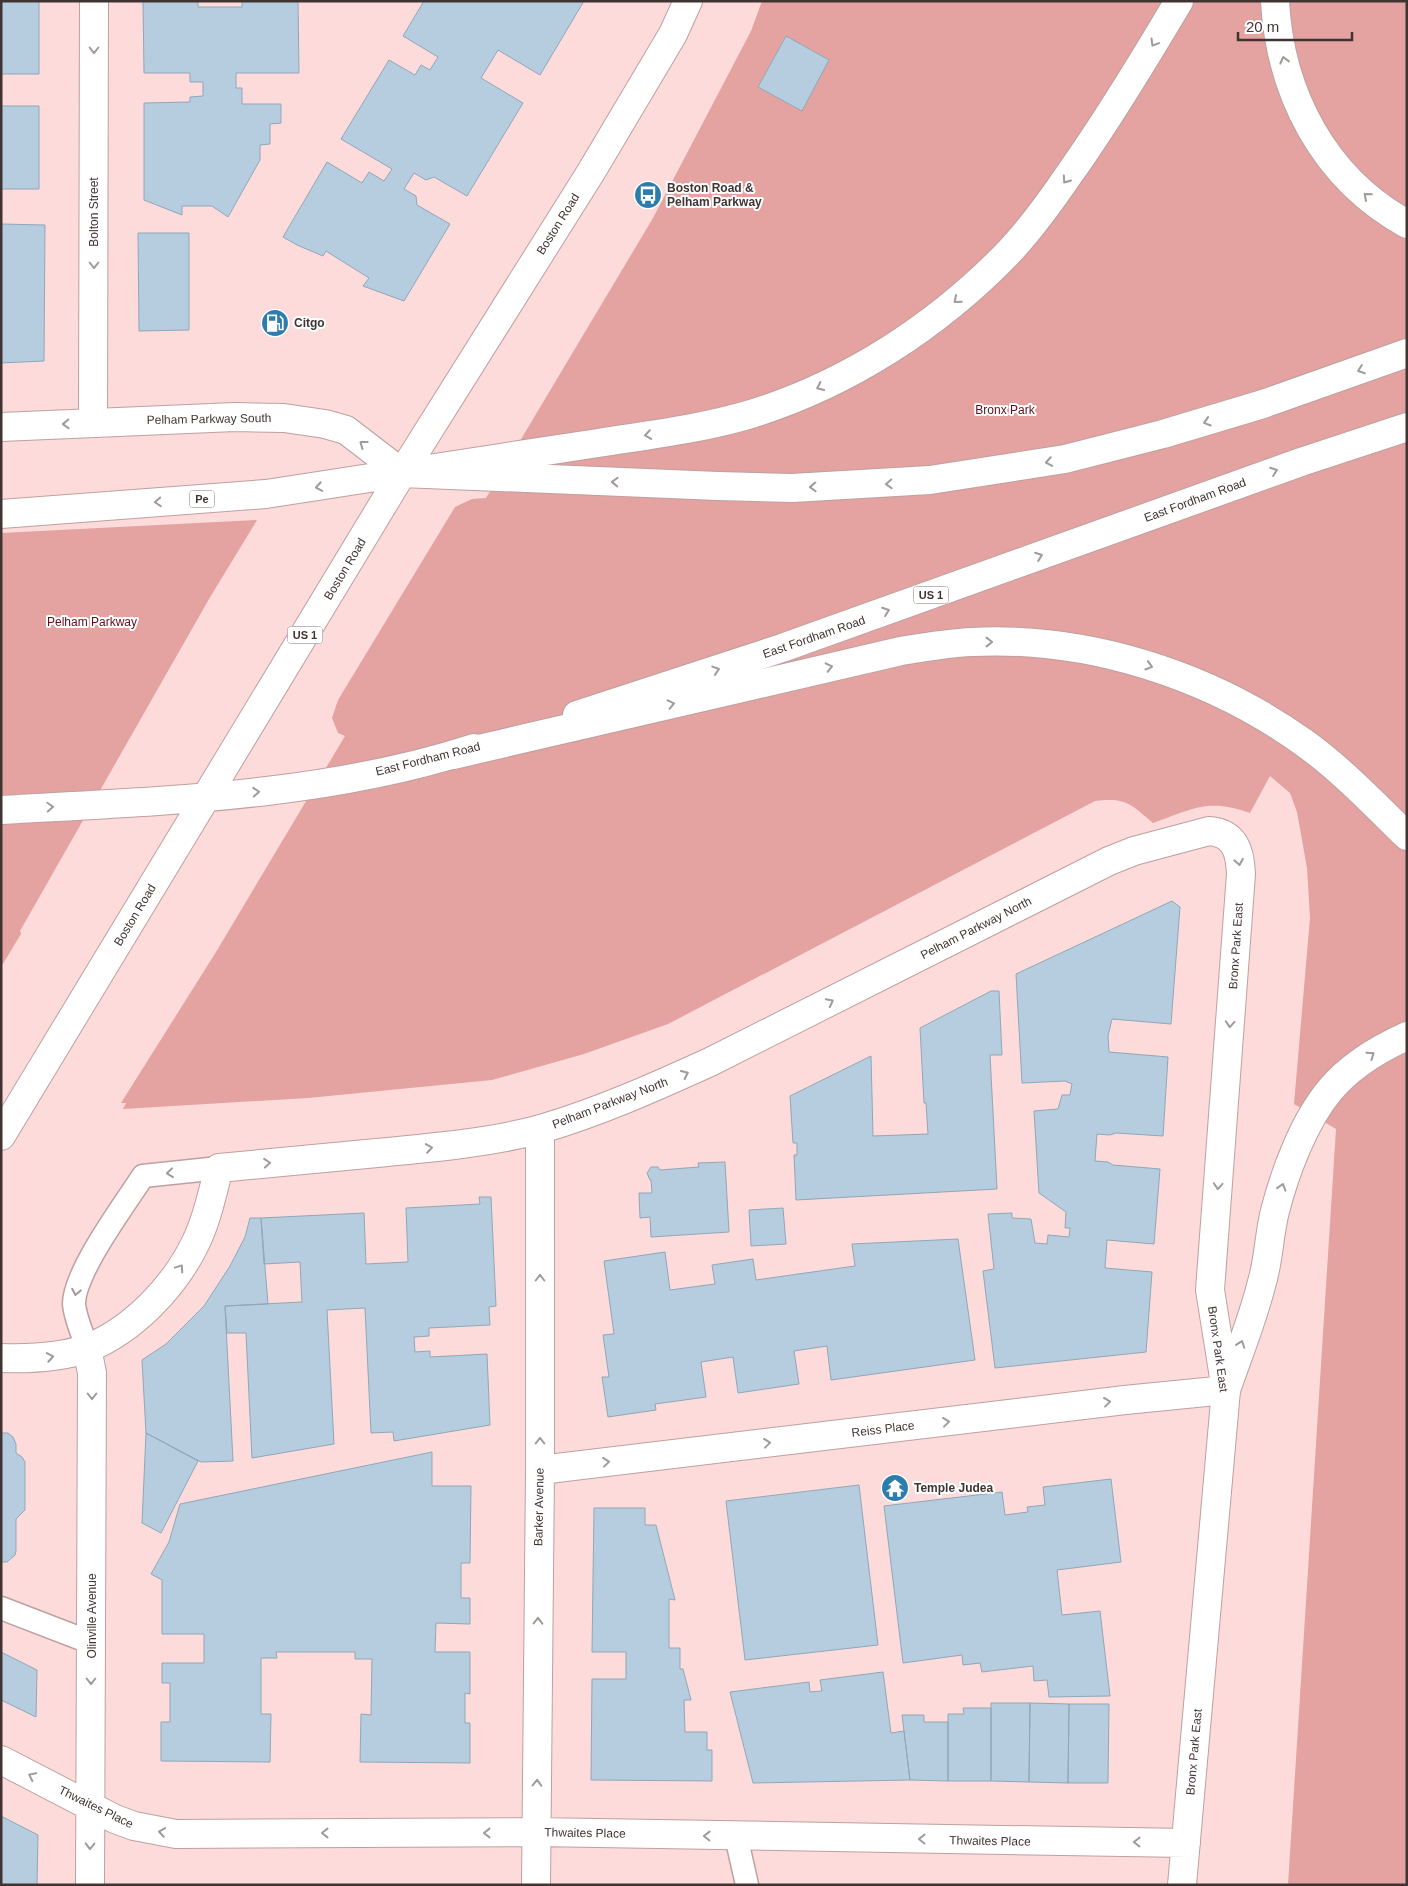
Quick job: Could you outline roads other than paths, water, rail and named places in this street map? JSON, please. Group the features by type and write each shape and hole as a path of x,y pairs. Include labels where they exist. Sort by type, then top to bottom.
{"main road":[{"name":"Bolton Street","path":"93,423 94,1"},
{"name":"Boston Road","path":"1,1136 402,473 591,172 673,34 688,1"},
{"path":"402,473 673,432 740,417 793,399 834,380 884,352 929,322 969,290 1008,252 1044,210 1115,106 1179,1"},
{"path":"1276,1 1281,49 1288,78 1310,129 1344,174 1368,198 1407,224"},
{"path":"402,473 763,487 852,485 930,480 998,471 1065,459 1155,437 1263,404 1407,353"},
{"name":"Pelham Parkway South","path":"1,427 235,417 306,420 346,430 402,473"},
{"name":"East Fordham Road","path":"207,796 269,791 327,782 453,755 782,648 1302,462 1407,427"},
{"name":"Pe","path":"1,514 266,494 402,473"},
{"path":"453,755 901,651 973,642 1039,644 1108,655 1150,666 1190,680 1230,698 1303,742 1338,769 1407,836"},
{"path":"1,810 207,796"},
{"name":"Pelham Parkway North","path":"219,1168 421,1149 480,1141 540,1129 620,1101 710,1062 1109,861 1134,851 1209,831"},
{"name":"Bronx Park East","path":"1182,1885 1226,1390 1210,1290 1241,874 1240,862 1232,842 1226,835 1209,831"},
{"path":"1226,1390 1263,1281 1275,1210 1288,1170 1302,1138 1325,1097 1348,1072 1385,1046 1407,1036"},
{"name":"Barker Avenue","path":"536,1885 540,1470 540,1129"},
{"path":"1,1358 43,1358 88,1348 131,1322 166,1288 195,1244 202,1228 219,1168"},
{"name":"Olinville Avenue","path":"88,1348 92,1373 90,1885"},
{"name":"Reiss Place","path":"540,1470 1125,1400 1226,1390"},
{"name":"Thwaites Place","path":"1,1760 91,1807 134,1826 176,1834 536,1832 1186,1843"}],"lane":[{"path":"88,1348 74,1304 80,1279 89,1261 143,1176 219,1168"},
{"path":"1,1608 92,1643"},
{"path":"736,1836 746,1885"}],"place":[{"name":"Boston Road & Pelham Parkway","path":"648,195"},
{"name":"Citgo","path":"275,323"},
{"name":"Temple Judea","path":"895,1488"}],"park label":[{"name":"Bronx Park","path":"1005,410"},
{"name":"Pelham Parkway","path":"92,622"}]}
